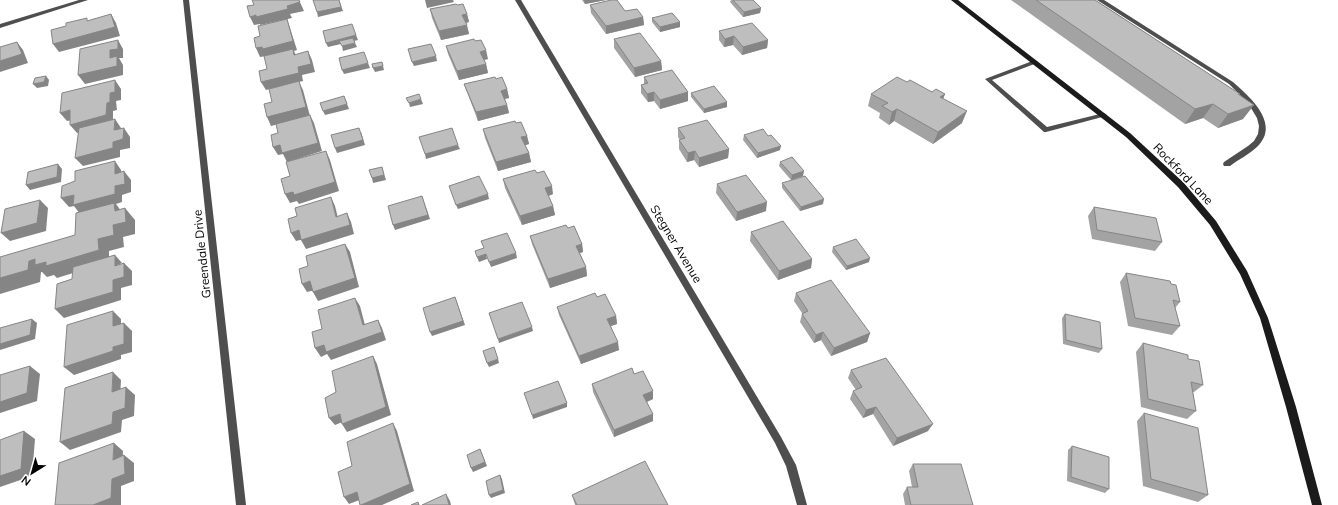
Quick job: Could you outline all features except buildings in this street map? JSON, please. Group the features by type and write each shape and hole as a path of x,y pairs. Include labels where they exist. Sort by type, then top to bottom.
{"main road":[{"name":"Rockford Lane","path":"954,0 1128,135 1181,185 1213,223 1244,273 1264,318 1291,407 1317,505"}],"street":[{"path":"0,26 85,0"},
{"name":"Greendale Drive","path":"186,0 241,505"},
{"name":"Stegner Avenue","path":"518,0 778,440 791,465 802,505"},
{"path":"1100,0 1231,83 1250,100 1261,118 1262,131 1257,142 1227,164"},
{"path":"1035,62 988,79 1046,130 1104,116"}]}
